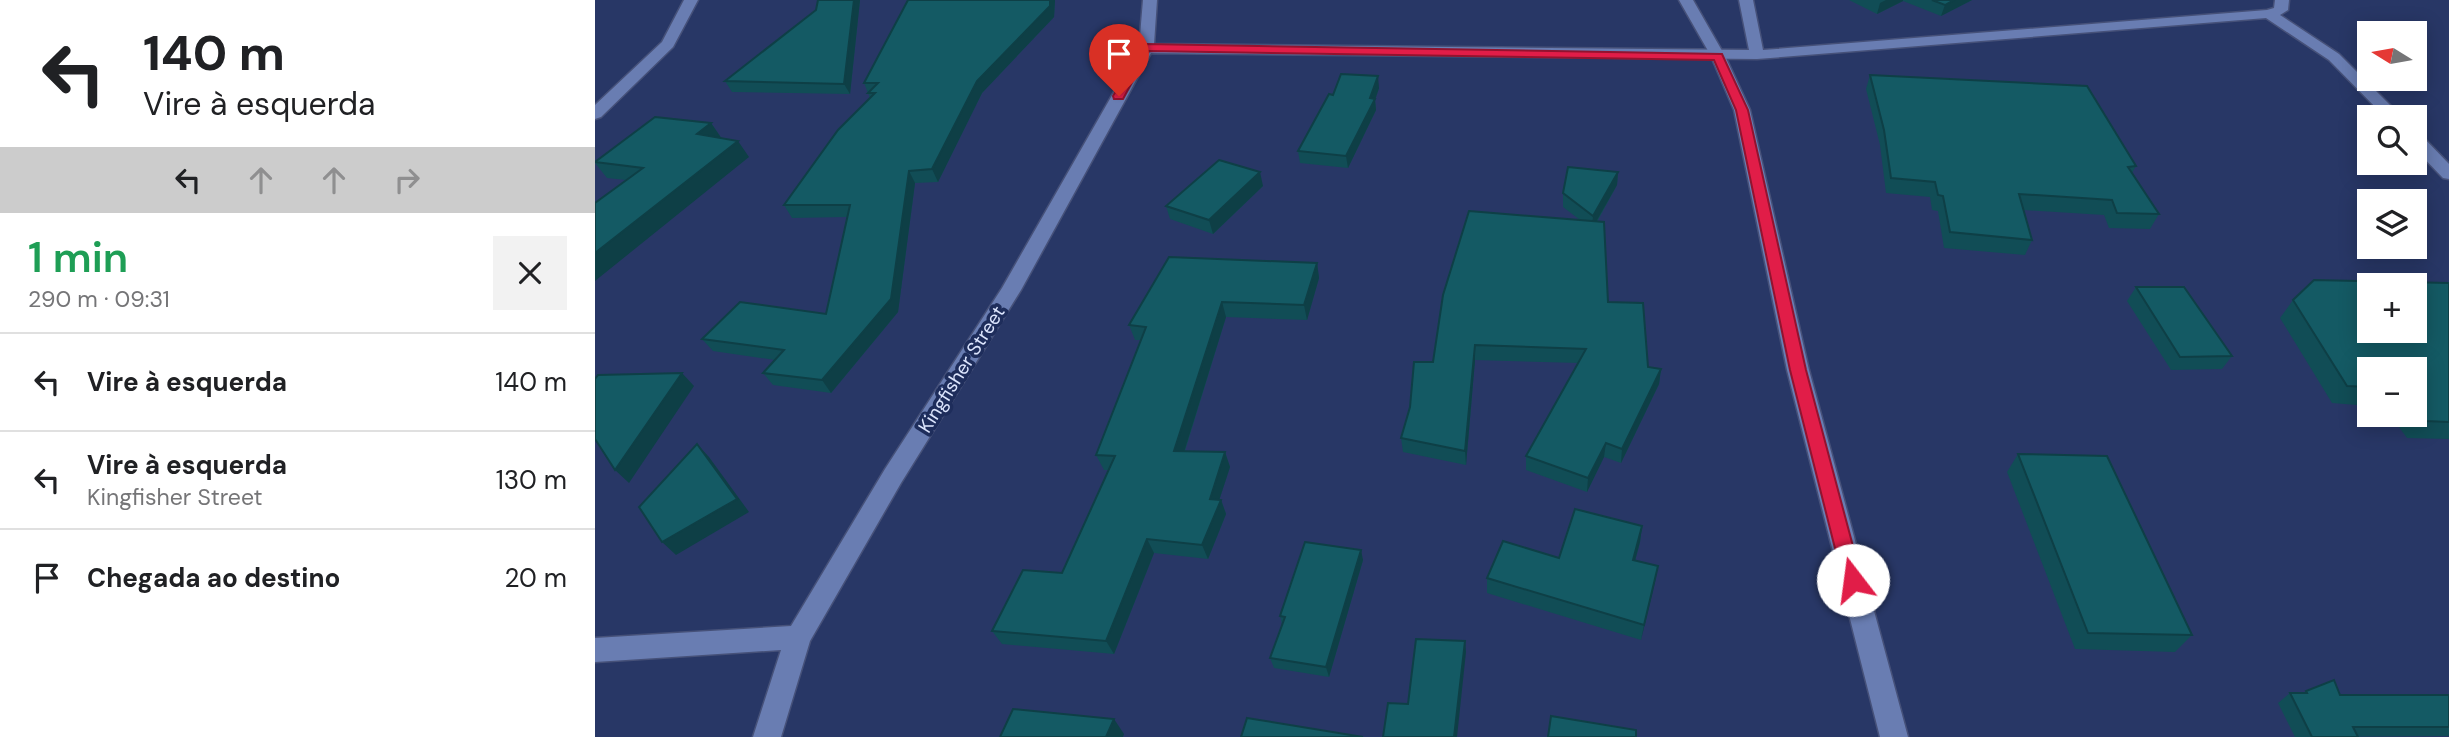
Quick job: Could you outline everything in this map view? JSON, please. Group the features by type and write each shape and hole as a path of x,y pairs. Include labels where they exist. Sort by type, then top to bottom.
{"street":[{"path":"595,114 668,44 691,0"},
{"name":"Kingfisher Street","path":"767,737 798,637 893,476 1011,290 1146,48 1150,0"},
{"path":"1686,0 1718,57 1742,110 1798,370 1894,737"},
{"path":"1747,0 1757,55"},
{"path":"1146,48 1718,57 2269,14 2281,10 2282,0"},
{"path":"2269,14 2334,57 2381,105"},
{"path":"2427,151 2449,174"},
{"path":"595,650 798,637"}],"building":[{"path":"818,0 854,0 844,84 725,81 816,10"},
{"path":"908,0 1050,0 1050,6 977,81 932,169 909,171 891,299 822,380 763,373 784,350 702,339 740,302 826,314 850,205 784,205 838,130 875,93 868,93 878,83 864,83"},
{"path":"1932,0 1954,0 1945,5"},
{"path":"1341,74 1378,76 1370,98 1375,99 1346,156 1298,151 1329,94 1333,95"},
{"path":"1870,75 2087,86 2136,166 2128,167 2159,214 2117,213 2112,200 2019,194 2032,240 1950,232 1943,196 1938,195 1935,182 1891,178 1884,130"},
{"path":"655,117 711,123 697,134 738,141 595,253 595,203 643,168 595,162"},
{"path":"1219,160 1260,172 1209,220 1166,206"},
{"path":"1568,167 1618,172 1593,216 1563,193"},
{"path":"1469,211 1604,222 1608,302 1643,303 1648,367 1661,369 1622,449 1606,443 1588,478 1526,456 1586,349 1475,345 1465,451 1401,438 1410,407 1414,362 1433,362 1443,295"},
{"path":"1169,257 1317,263 1304,305 1222,302 1174,451 1225,452 1210,499 1221,500 1202,545 1147,539 1106,641 992,631 1023,570 1062,573 1115,456 1096,455 1146,327 1129,325"},
{"path":"2314,280 2357,281 2357,343 2427,343 2427,283 2449,283 2449,422 2427,421 2427,357 2357,357 2357,386 2347,386 2293,300"},
{"path":"2136,287 2184,287 2232,356 2180,357"},
{"path":"682,373 615,470 595,439 595,379 598,375"},
{"path":"697,444 737,499 662,542 639,507"},
{"path":"2018,454 2107,456 2192,635 2088,633"},
{"path":"1575,509 1642,526 1633,560 1658,566 1644,625 1487,578 1503,541 1559,558"},
{"path":"1305,542 1361,550 1326,667 1270,658 1285,617 1280,616"},
{"path":"1416,639 1465,641 1454,737 1383,737 1388,703 1408,704"},
{"path":"2334,680 2340,695 2449,695 2449,727 2353,727 2358,737 2312,737 2290,693 2307,693 2306,691"},
{"path":"1013,709 1114,719 1106,737 1000,737"},
{"path":"1551,716 1636,730 1636,737 1548,737"},
{"path":"1247,718 1363,737 1241,737"}],"route":[{"path":"1119,96 1146,48 1718,57 1742,110 1798,370 1853,580"}]}
